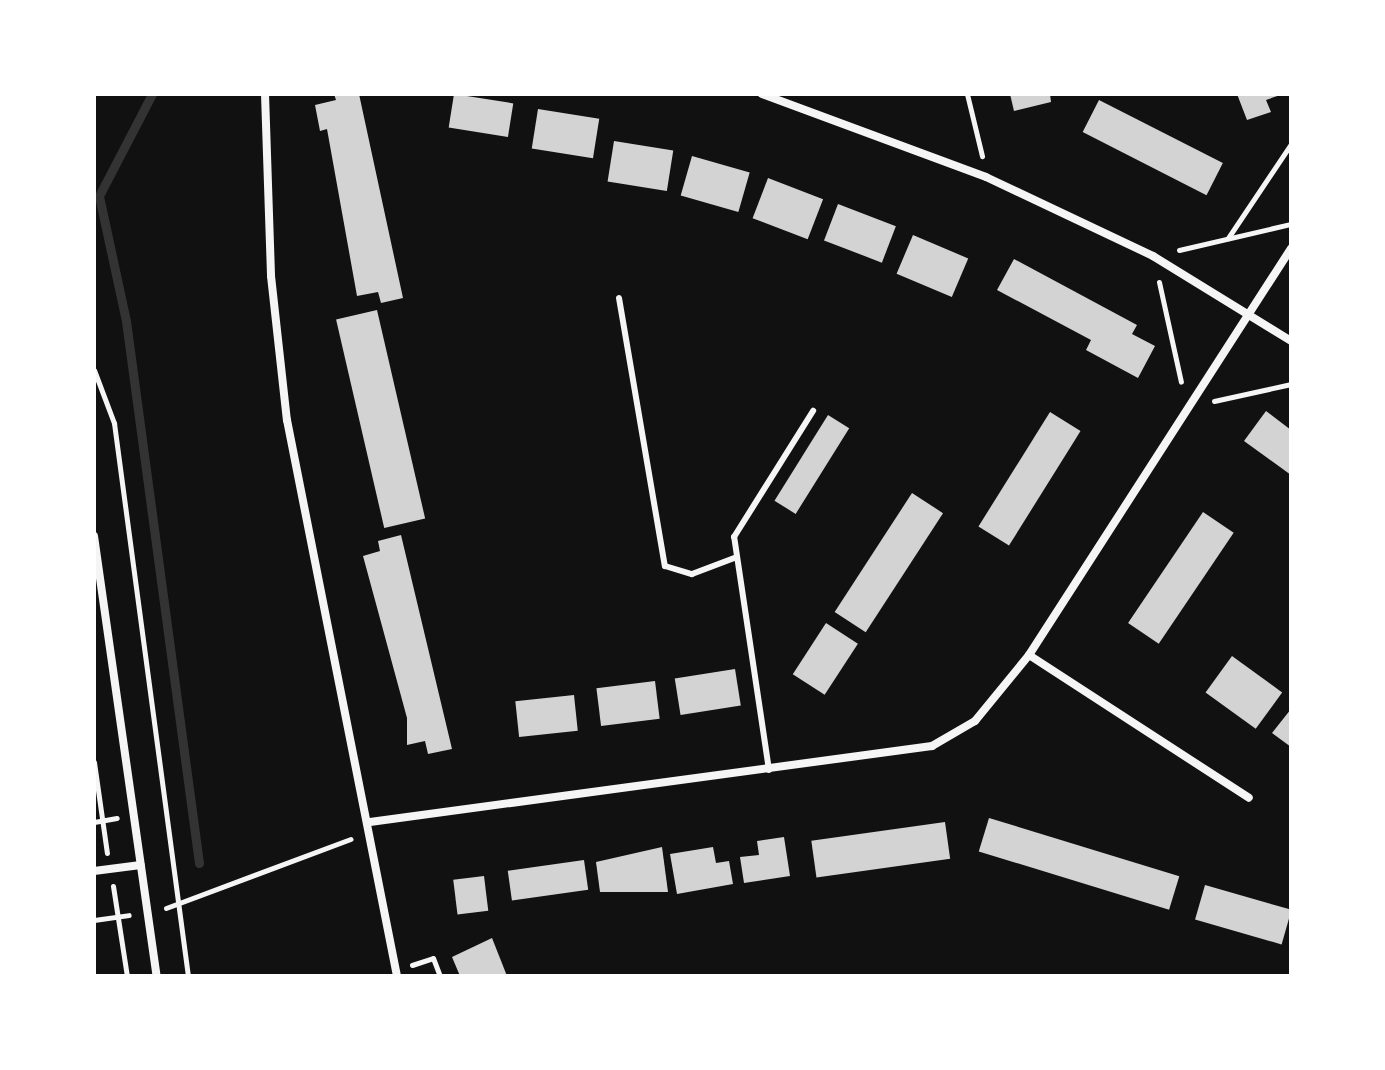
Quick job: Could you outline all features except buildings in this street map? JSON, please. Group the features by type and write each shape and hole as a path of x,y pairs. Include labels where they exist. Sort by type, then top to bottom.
{"street":[{"path":"265,94 271,276 287,420 370,822 396,973"},
{"path":"762,94 986,177 1153,256 1291,341"},
{"path":"370,822 932,746 975,721 1029,655 1291,248"},
{"path":"94,536 157,976"},
{"path":"1029,655 1249,798"},
{"path":"94,871 141,865"}],"lane":[{"path":"619,298 665,566 692,574 737,557"},
{"path":"769,770 734,537 813,411"}],"path":[{"path":"967,94 986,177"},
{"path":"1228,239 1291,144"},
{"path":"1291,224 1153,256 1187,408 1291,384"},
{"path":"94,370 114,423 188,976"},
{"path":"94,920 147,913 178,904 355,838 370,822"},
{"path":"396,973 433,958 440,976"}],"waterway":[{"path":"152,94 99,196 126,321 199,863"}]}
